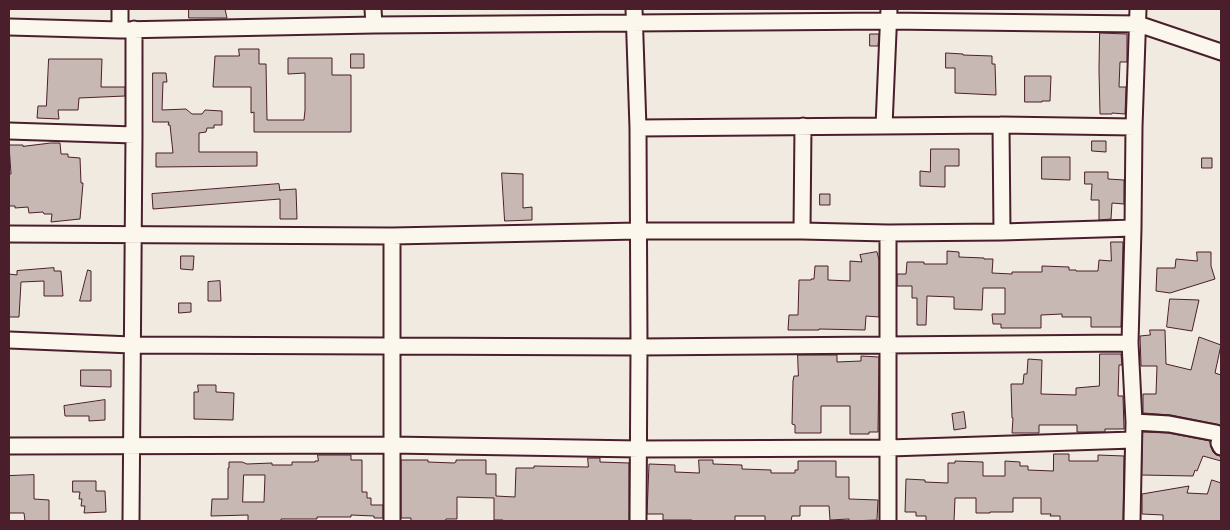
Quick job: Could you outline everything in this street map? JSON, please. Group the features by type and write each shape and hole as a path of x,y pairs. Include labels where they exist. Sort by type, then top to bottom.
{"street":[{"path":"120,9 127,29 134,135 131,521"},
{"path":"373,9 374,26"},
{"path":"884,126 888,15"},
{"path":"9,27 127,29 374,26 634,16 1138,16 1221,52"},
{"path":"634,16 638,128 638,521"},
{"path":"1132,521 1134,422 1130,343 1138,16"},
{"path":"638,128 1001,125 1134,127"},
{"path":"1001,125 1002,232"},
{"path":"802,231 803,126"},
{"path":"9,131 134,135"},
{"path":"9,234 392,236 638,231 1002,232 1133,228"},
{"path":"888,233 888,521"},
{"path":"392,236 392,521"},
{"path":"9,340 132,345 639,347 1130,343"},
{"path":"1134,422 1169,424 1216,433 1221,438 1220,443"},
{"path":"9,446 391,445 639,449 889,448 1133,440"}],"building":[{"path":"189,9 225,9 227,18 189,18"},
{"path":"1100,33 1127,34 1127,62 1120,62 1119,87 1126,87 1125,114 1100,114"},
{"path":"870,34 879,34 878,46 870,46"},
{"path":"239,49 259,49 259,64 266,64 267,120 304,120 305,73 288,74 288,58 332,58 332,75 351,75 351,132 254,132 254,112 251,113 251,87 213,87 215,56 239,56"},
{"path":"946,53 992,56 992,64 995,64 996,95 955,93 955,68 946,68"},
{"path":"351,54 364,54 364,68 351,68"},
{"path":"49,59 102,59 101,87 125,87 125,96 79,98 78,110 58,110 59,119 37,118 38,106 46,106"},
{"path":"153,73 166,73 167,82 163,82 162,110 186,109 192,114 202,114 205,110 222,111 222,125 214,125 214,128 207,128 206,132 199,133 199,152 257,152 257,166 156,167 156,153 173,153 169,122 153,122"},
{"path":"1025,76 1051,76 1050,101 1025,102"},
{"path":"1092,141 1106,141 1106,152 1092,151"},
{"path":"60,143 61,154 80,158 81,183 83,183 80,219 51,222 52,214 44,214 43,212 29,213 28,207 15,208 15,206 9,206 9,174 11,174 9,145 23,146"},
{"path":"931,149 959,149 959,166 945,166 945,187 920,186 920,171 930,172"},
{"path":"1042,157 1070,157 1070,180 1042,179"},
{"path":"1202,158 1212,158 1212,168 1202,168"},
{"path":"1085,172 1108,172 1108,179 1124,180 1124,204 1112,203 1111,219 1099,220 1099,200 1091,200 1092,184 1085,184"},
{"path":"502,173 523,174 523,208 532,207 532,220 505,221"},
{"path":"279,184 280,191 296,189 297,219 280,219 280,199 153,209 152,194"},
{"path":"820,194 830,194 830,205 820,205"},
{"path":"1111,242 1123,242 1121,327 1091,327 1091,317 1062,317 1062,314 1041,315 1041,328 1001,328 1001,324 993,324 992,314 1005,314 1005,288 983,288 982,310 954,309 954,297 927,296 926,325 917,325 917,298 912,298 912,286 897,286 897,274 906,274 907,262 947,264 947,251 959,252 959,257 993,259 992,273 1042,272 1042,266 1069,267 1069,270 1076,271 1098,271 1099,260 1111,261"},
{"path":"877,252 879,260 879,317 866,316 865,330 788,330 789,315 798,315 799,280 814,279 815,266 828,266 828,280 850,281 850,261 862,262 860,255"},
{"path":"1197,252 1211,252 1211,266 1215,279 1170,293 1156,291 1157,268 1175,268 1176,259 1197,261"},
{"path":"181,256 194,256 193,270 181,269"},
{"path":"54,268 54,271 61,271 63,296 44,296 44,281 21,282 19,317 9,317 9,274 17,275 17,271"},
{"path":"88,270 91,271 91,301 80,301"},
{"path":"220,281 221,301 208,301 208,282"},
{"path":"1170,299 1199,300 1192,331 1167,327"},
{"path":"179,303 191,303 191,312 179,313"},
{"path":"1150,330 1165,330 1166,364 1191,370 1199,337 1221,345 1215,373 1221,375 1221,425 1171,415 1143,413 1143,394 1156,394 1157,366 1141,366 1140,336 1150,335"},
{"path":"1100,354 1121,354 1122,365 1119,365 1118,396 1123,396 1124,429 1105,429 1105,432 1077,432 1077,425 1039,425 1039,433 1012,433 1011,384 1023,384 1024,374 1027,374 1028,359 1042,360 1041,394 1076,395 1076,388 1099,386"},
{"path":"798,355 837,355 837,362 861,361 861,356 879,357 878,432 850,434 850,406 821,406 821,433 795,433 795,425 792,424 793,381 794,376 798,376"},
{"path":"81,370 111,370 111,387 81,386"},
{"path":"198,385 216,385 216,392 234,393 233,420 194,419 194,392 198,392"},
{"path":"105,400 105,420 89,421 89,416 65,416 64,406"},
{"path":"964,412 966,428 954,430 952,414"},
{"path":"1143,432 1168,433 1210,441 1213,452 1221,456 1221,461 1203,456 1193,476 1142,475"},
{"path":"1054,454 1069,454 1069,461 1098,461 1098,455 1124,456 1123,521 1060,521 1060,516 1041,514 1041,498 1013,498 1013,512 976,513 976,498 955,498 954,521 926,521 926,516 916,516 916,512 905,512 906,479 948,483 948,463 955,463 955,461 983,462 983,476 1005,476 1005,461 1020,462 1020,466 1028,466 1028,470 1053,471"},
{"path":"318,455 351,455 351,460 362,460 362,492 367,492 367,498 371,498 371,505 383,505 383,518 351,515 351,517 317,517 317,519 248,521 248,515 211,516 212,499 228,499 229,462 292,465 292,462 318,461","holes":["244,475 265,475 264,502 243,502"]},
{"path":"588,458 600,458 600,462 629,463 629,521 494,520 494,498 457,497 457,519 411,521 411,518 401,518 401,460 428,460 428,462 454,463 456,460 486,460 486,474 496,474 496,496 515,497 516,468 534,468 534,466 588,467"},
{"path":"699,460 713,460 713,464 742,465 742,469 771,470 771,473 795,473 795,470 798,470 798,461 836,461 836,477 849,477 849,499 878,500 877,520 830,520 829,506 800,506 800,516 792,516 791,521 765,521 765,516 735,516 735,521 663,520 663,514 647,514 649,464 675,465 675,472 699,473"},
{"path":"34,475 34,499 49,500 49,521 25,521 24,513 9,513 9,476"},
{"path":"1212,480 1221,483 1221,521 1163,521 1163,515 1142,514 1142,494 1189,486 1187,493 1207,494"},
{"path":"73,481 96,481 96,491 105,491 106,512 84,513 85,506 81,506 82,499 79,499 80,492 73,492"}]}
